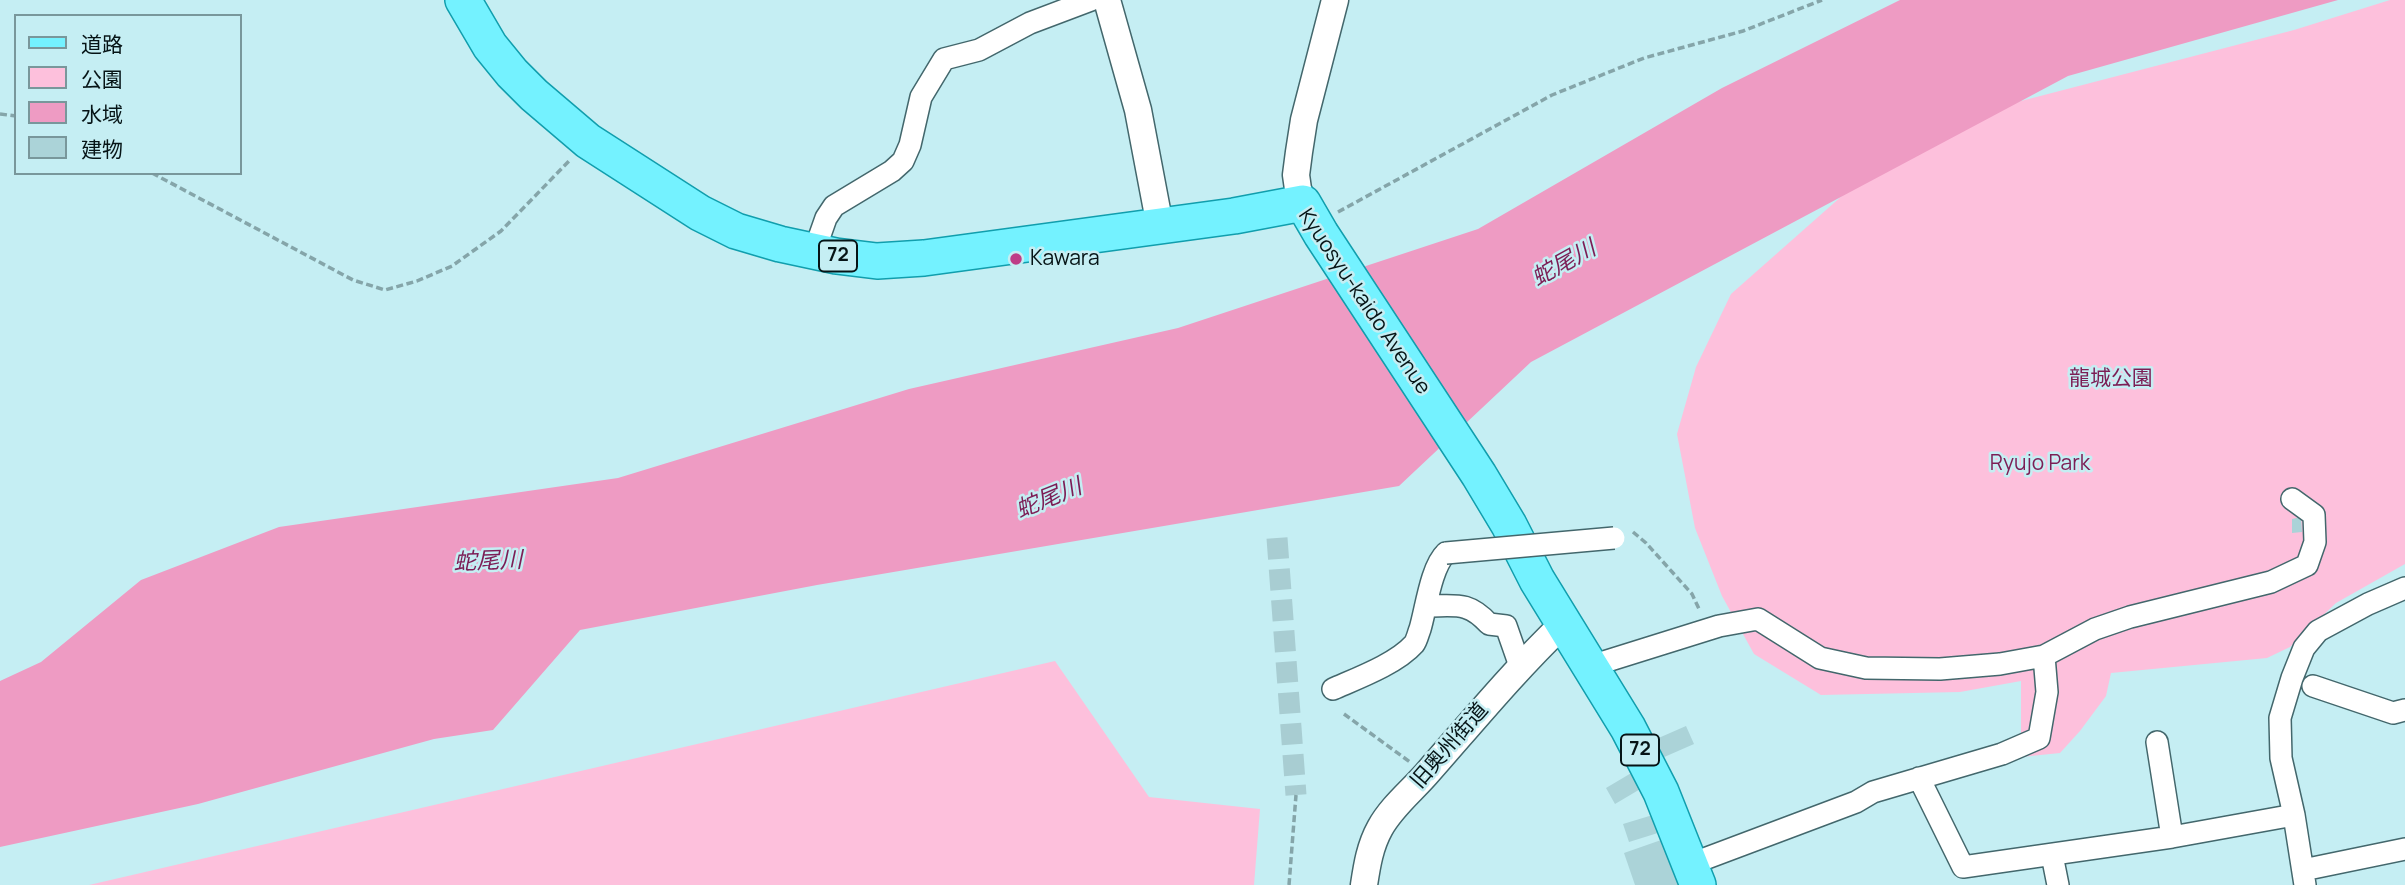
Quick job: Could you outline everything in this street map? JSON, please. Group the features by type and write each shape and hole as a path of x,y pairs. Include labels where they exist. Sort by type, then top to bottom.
{"main road":[{"name":"Kyuosyu-kaido Avenue","path":"463,0 491,46 512,73 588,141 699,213 736,231 780,244 877,261 923,258 1160,226 1313,221 1479,475 1563,624 1628,728 1661,792 1695,874"}],"street":[{"path":"814,252 826,218 834,206 892,171 903,161 911,145 921,97 944,60 979,50 1030,23 1091,0"},
{"path":"1107,0 1138,110 1160,226"},
{"path":"1313,221 1298,189 1296,175 1307,108 1335,0"},
{"path":"1591,666 1719,626 1758,619 1820,658 1866,668 1940,669 2000,664 2044,656 2095,629 2130,617 2271,582 2307,565 2315,542 2314,515 2292,499"},
{"path":"1334,689 1362,677 1416,643 1438,563 1446,553 1614,538"},
{"path":"2405,587 2318,631 2304,648 2280,718 2281,758 2304,877 2405,849"},
{"path":"1427,606 1460,606 1476,610 1489,624 1506,626 1520,666"},
{"name":"旧奥州街道","path":"1364,885 1369,855 1380,828 1396,806 1520,666 1563,624"},
{"path":"1695,874 1873,792 2002,754 2039,737 2047,692 2044,656"},
{"path":"2314,686 2393,713 2405,710"},
{"path":"2157,741 2172,837"},
{"path":"1919,778 1962,867 2172,837 2294,815"},
{"path":"2052,855 2058,885"}],"path":[{"path":"1313,221 1552,95 1644,58 1743,31 1822,0"},
{"path":"156,175 353,281 385,290 417,281 452,266 501,231 588,141"},
{"path":"1614,538 1617,527 1624,527 1635,533 1692,594 1704,618 1719,626"},
{"path":"1344,713 1426,775"},
{"path":"1289,885 1296,795"}],"green space":[{"name":"龍城公園","path":"2390,0 2405,0 2405,564 2336,603 2290,647 2267,658 2111,673 2106,696 2060,753 2021,757 2021,681 1960,692 1821,695 1754,654 1722,596 1695,528 1677,434 1696,367 1731,294 1895,149 2021,101 2294,30"},
{"path":"1055,661 1149,797 1260,809 1254,885 89,885"}],"water":[{"name":"蛇尾川","path":"1900,0 2338,0 2068,76 1531,362 1399,486 817,585 580,630 493,730 434,739 198,804 0,847 0,681 41,662 141,580 279,527 618,478 909,389 1178,328 1478,229 1722,88"}],"building":[{"path":"2301,517 2302,532 2292,533 2292,519"},
{"path":"1686,726 1694,744 1662,758 1654,740"},
{"path":"1633,772 1642,788 1615,804 1606,788"},
{"path":"1656,814 1661,832 1629,842 1623,824"},
{"path":"1664,839 1680,885 1635,885 1624,853"}],"tunnel":[{"path":"1277,538 1296,795"}],"place":[{"name":"Kawara","path":"1016,259"}],"park label":[{"name":"Ryujo Park","path":"2040,464"}]}
